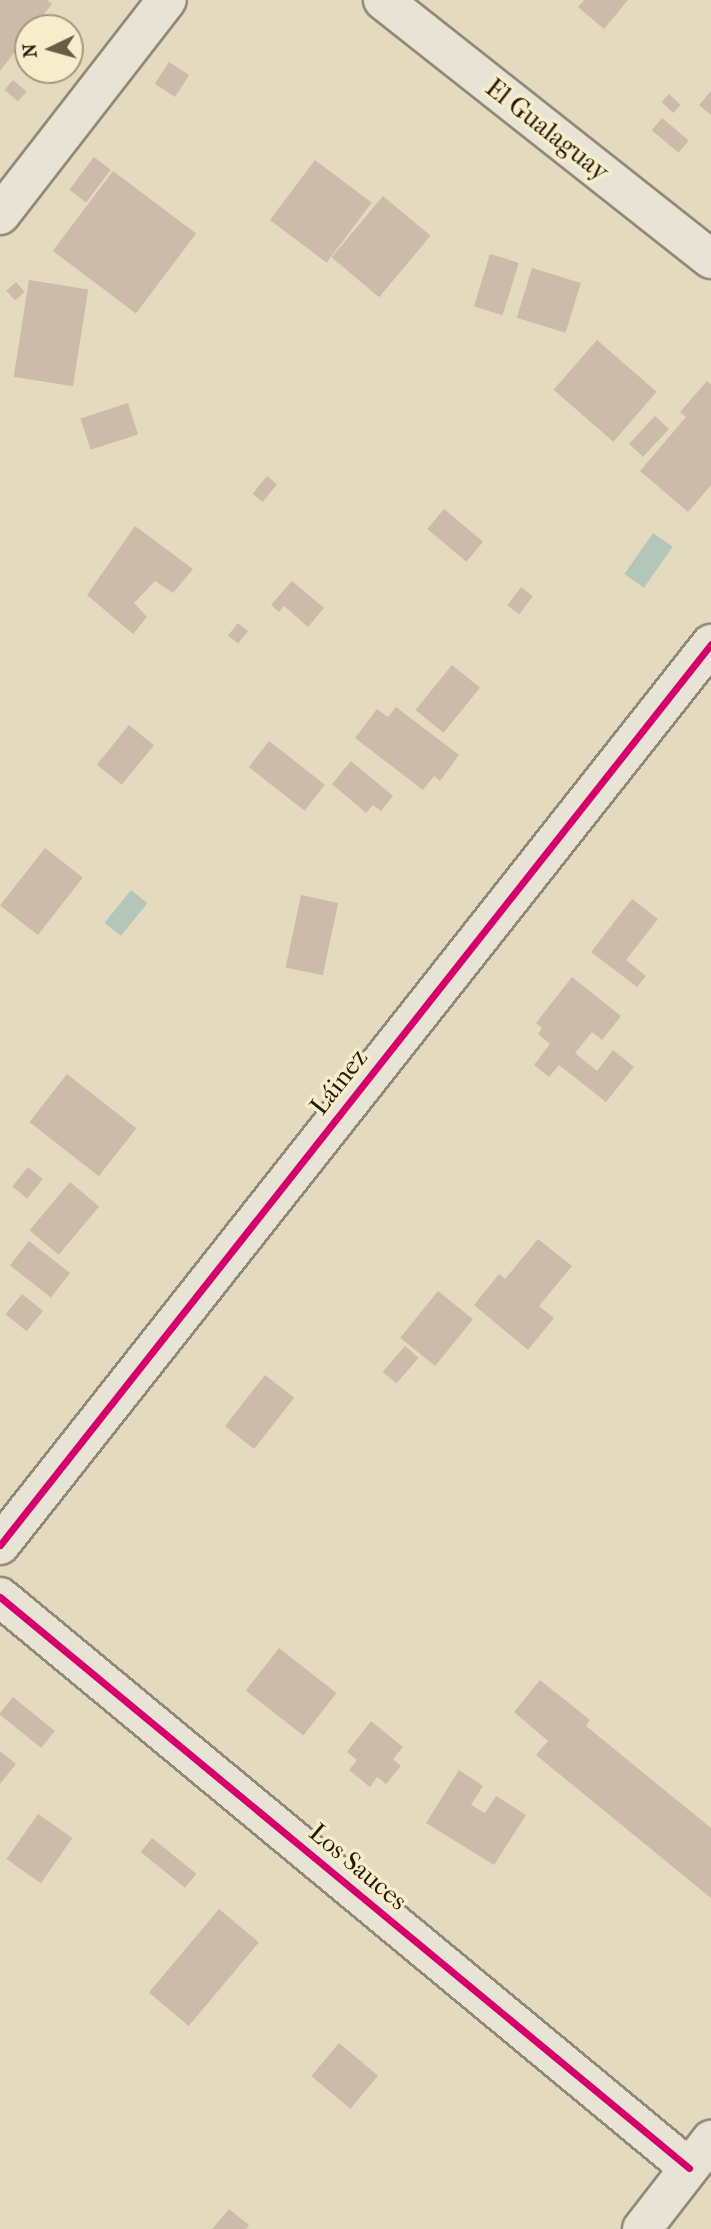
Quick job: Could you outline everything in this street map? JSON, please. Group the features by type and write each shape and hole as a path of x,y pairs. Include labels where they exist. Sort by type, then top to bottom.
{"street":[{"path":"0,215 167,0"},
{"name":"El Gualaguay","path":"383,0 711,259"},
{"name":"Láinez","path":"0,1545 711,644"},
{"name":"Los Sauces","path":"0,1597 700,2154"},
{"path":"642,2229 700,2154"}],"shaded area":[{"path":"653,533 673,547 644,588 624,574"},
{"path":"131,890 147,903 121,936 105,923"}],"building":[{"path":"0,0 47,0 52,4 44,14 14,14 14,53 0,71"},
{"path":"584,0 628,0 604,29 578,7"},
{"path":"169,62 189,75 175,97 155,84"},
{"path":"13,80 14,84 27,92 18,102 4,90"},
{"path":"711,91 711,115 699,105"},
{"path":"669,94 681,105 673,113 661,102"},
{"path":"662,118 689,140 679,153 652,130"},
{"path":"94,157 111,170 86,202 69,190"},
{"path":"315,160 372,203 327,263 270,220"},
{"path":"113,171 196,234 136,313 53,251"},
{"path":"383,196 430,236 379,297 332,257"},
{"path":"490,254 519,263 503,315 474,307"},
{"path":"532,268 581,283 566,333 517,318"},
{"path":"29,280 88,289 73,386 14,377"},
{"path":"16,282 25,292 15,300 6,291"},
{"path":"597,340 657,392 613,442 554,390"},
{"path":"707,381 711,384 711,485 688,512 640,471 686,417 680,412"},
{"path":"128,403 138,434 91,450 80,418"},
{"path":"655,416 669,429 643,457 629,444"},
{"path":"267,476 277,484 263,502 253,494"},
{"path":"444,509 483,542 466,562 427,529"},
{"path":"135,526 193,569 173,593 155,581 134,603 147,617 133,634 87,595"},
{"path":"292,581 324,608 308,627 284,606 279,612 271,605"},
{"path":"521,587 533,596 519,614 507,605"},
{"path":"238,623 248,631 238,644 228,635"},
{"path":"452,665 480,688 443,733 415,710"},
{"path":"396,707 459,755 440,781 434,776 423,790 355,738 377,709 388,717"},
{"path":"129,725 154,745 122,785 97,765"},
{"path":"269,741 325,785 305,811 249,767"},
{"path":"351,761 393,796 381,811 373,805 366,813 332,784"},
{"path":"45,848 83,878 38,935 0,906"},
{"path":"301,895 338,903 323,975 286,967"},
{"path":"632,899 658,919 626,960 646,976 637,987 591,952"},
{"path":"572,977 621,1016 602,1040 592,1032 575,1053 597,1071 613,1050 634,1067 606,1102 559,1065 549,1077 534,1065 550,1044 538,1034 542,1028 536,1023"},
{"path":"67,1074 136,1128 99,1176 29,1122"},
{"path":"28,1167 43,1179 27,1198 12,1186"},
{"path":"70,1182 99,1206 59,1255 30,1230"},
{"path":"538,1239 572,1266 539,1306 554,1318 528,1350 474,1305 499,1274 505,1279"},
{"path":"29,1241 70,1273 51,1297 10,1265"},
{"path":"438,1291 473,1319 435,1366 400,1338"},
{"path":"22,1294 43,1311 27,1331 6,1314"},
{"path":"405,1346 419,1358 396,1383 383,1372"},
{"path":"265,1375 294,1398 254,1449 225,1426"},
{"path":"279,1648 337,1693 303,1735 246,1691"},
{"path":"540,1680 590,1720 586,1726 711,1828 711,1898 536,1755 548,1741 514,1712"},
{"path":"13,1697 55,1731 41,1748 0,1715"},
{"path":"371,1721 403,1747 393,1759 401,1766 386,1784 377,1777 370,1787 349,1770 357,1760 347,1752"},
{"path":"0,1751 16,1764 0,1784"},
{"path":"459,1770 483,1786 471,1805 485,1813 496,1796 526,1815 494,1865 426,1823"},
{"path":"38,1814 72,1838 41,1883 6,1859"},
{"path":"152,1838 196,1874 185,1888 141,1852"},
{"path":"219,1909 259,1942 189,2026 149,1992"},
{"path":"339,2043 378,2076 350,2109 311,2076"},
{"path":"229,2209 249,2225 246,2229 212,2229"}],"cycle path":[{"path":"0,1545 711,644"},
{"path":"0,1597 689,2168"}]}
